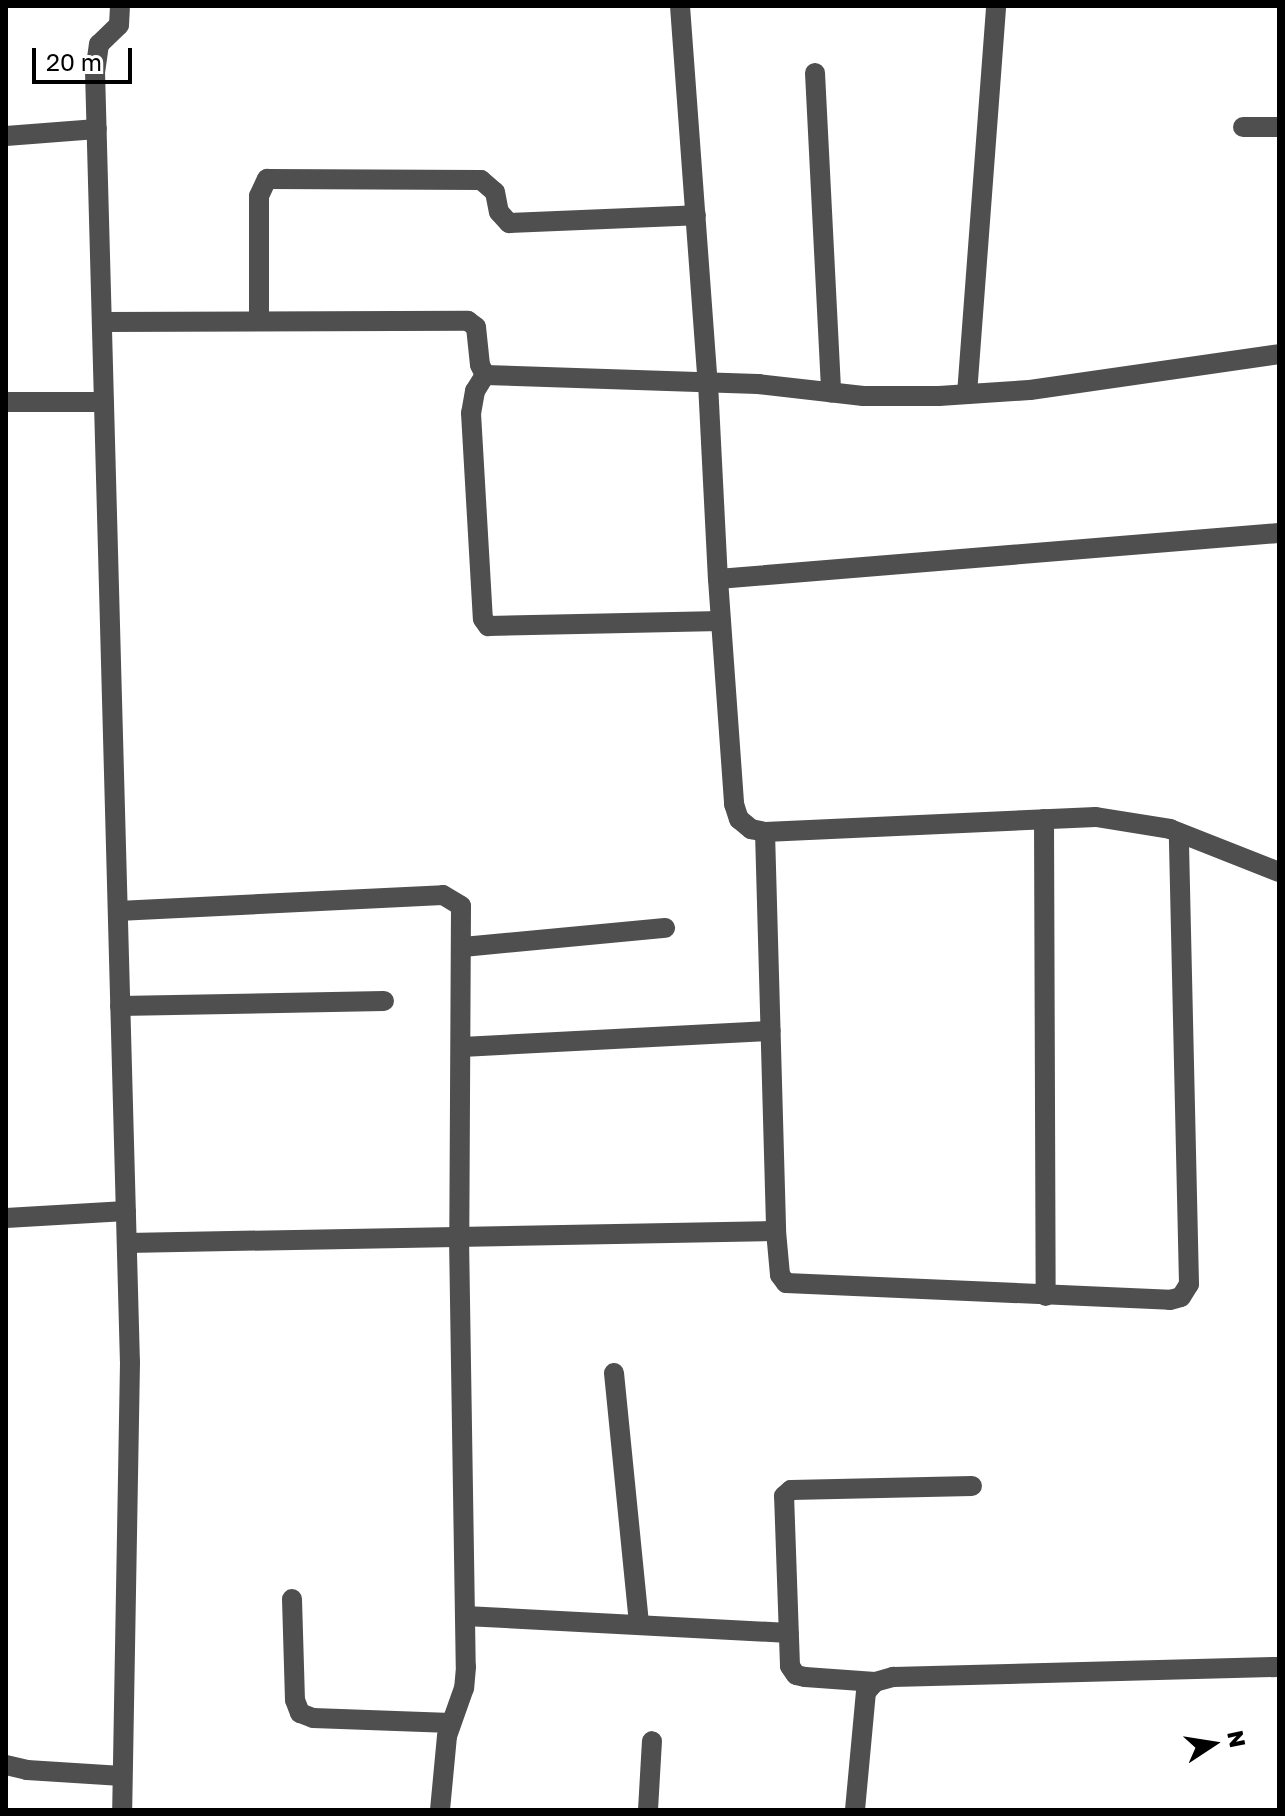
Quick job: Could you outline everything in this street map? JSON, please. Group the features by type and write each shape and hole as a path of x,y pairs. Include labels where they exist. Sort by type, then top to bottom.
{"street":[{"path":"120,6 116,32 99,44 95,54 130,1362 122,1810"},
{"path":"680,6 708,383 734,804 739,819 751,829 765,832 1096,817 1144,822 1279,872"},
{"path":"967,394 996,6"},
{"path":"815,73 831,393"},
{"path":"1243,127 1279,127"},
{"path":"6,136 97,129"},
{"path":"259,321 259,196 267,179 481,180 490,184 502,218 509,223 696,215"},
{"path":"102,322 468,321 476,327 480,365 485,375"},
{"path":"485,375 708,383 863,396 967,394 1030,390 1279,354"},
{"path":"485,375 475,391 471,413 483,619 488,626 721,621"},
{"path":"6,402 104,402"},
{"path":"718,579 1279,533"},
{"path":"1044,819 1046,1296"},
{"path":"765,832 776,1231 780,1275 786,1283 796,1286 1170,1300 1181,1297 1189,1284 1179,833"},
{"path":"118,911 443,895 461,906 459,1237 464,1688 447,1736 440,1810"},
{"path":"463,947 665,928"},
{"path":"120,1006 384,1001"},
{"path":"462,1047 771,1031"},
{"path":"6,1218 126,1211"},
{"path":"127,1243 776,1231"},
{"path":"614,1373 639,1625"},
{"path":"972,1486 791,1490 784,1496 790,1666 796,1675 875,1682 893,1677 1279,1667"},
{"path":"292,1599 295,1700 300,1713 313,1718 451,1723"},
{"path":"465,1616 789,1633"},
{"path":"855,1810 866,1692 875,1682"},
{"path":"648,1810 652,1741"},
{"path":"6,1765 27,1770 122,1776"}]}
